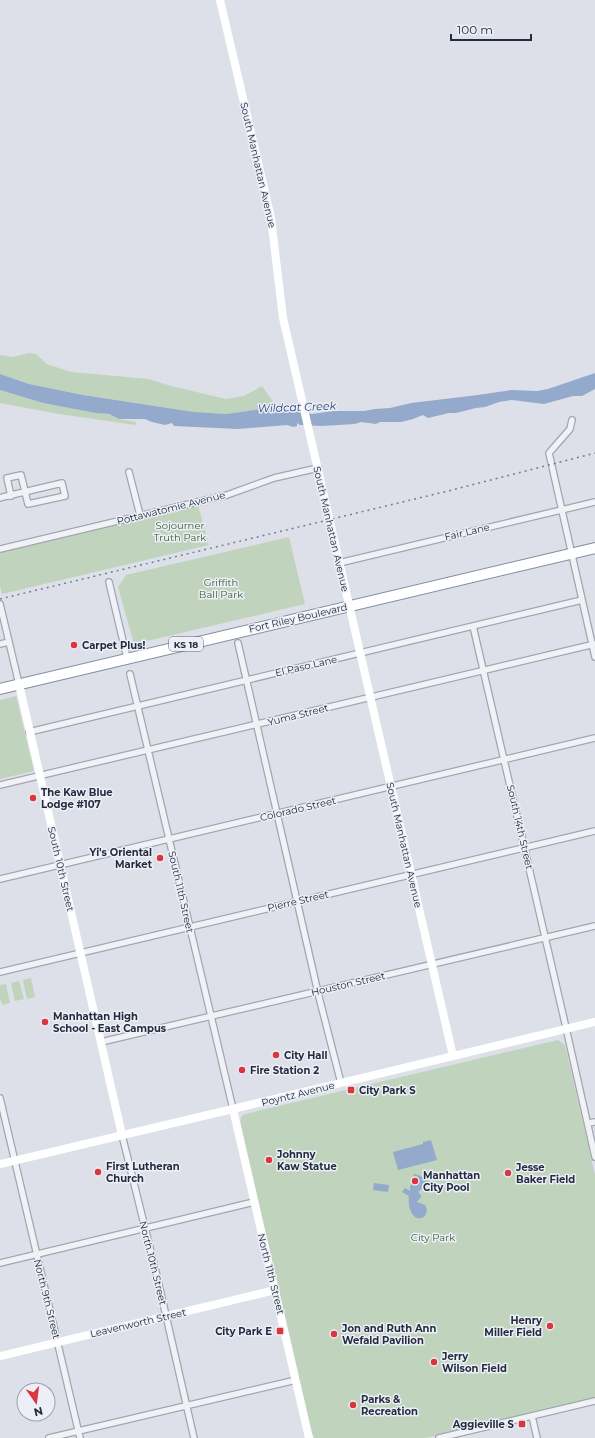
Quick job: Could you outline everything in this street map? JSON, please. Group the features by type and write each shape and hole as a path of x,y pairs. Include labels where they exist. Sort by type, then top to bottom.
{"highway":[{"name":"Fort Riley Boulevard","path":"0,689 595,548"}],"street":[{"name":"South Manhattan Avenue","path":"220,0 271,218 283,318 318,468 348,607 453,1056"},
{"path":"572,420 570,429 549,453 571,554 594,644 595,657"},
{"name":"Pottawatomie Avenue","path":"0,548 227,495 274,478 318,468"},
{"path":"129,472 140,515"},
{"path":"0,498 11,496 25,492 62,484 65,496 28,504 25,492 21,475 7,478 11,496"},
{"name":"Fair Lane","path":"339,563 595,502"},
{"path":"109,582 127,658"},
{"name":"El Paso Lane","path":"30,732 582,600"},
{"name":"South 10th Street","path":"0,604 122,1135"},
{"name":"South 14th Street","path":"473,626 567,1029 595,1157"},
{"path":"0,644 9,642"},
{"path":"238,643 318,992 341,1084"},
{"name":"Yuma Street","path":"0,785 594,644"},
{"name":"South 11th Street","path":"130,674 233,1110"},
{"name":"Colorado Street","path":"0,879 595,738"},
{"name":"Pierre Street","path":"0,972 595,831"},
{"name":"Houston Street","path":"101,1042 595,926"},
{"name":"Poyntz Avenue","path":"0,1164 233,1110 595,1022"},
{"name":"North 9th Street","path":"0,1098 80,1438"},
{"name":"North 11th Street","path":"233,1110 309,1438"},
{"path":"588,1123 595,1122"},
{"name":"North 10th Street","path":"122,1135 194,1438"},
{"path":"0,1263 254,1202"},
{"name":"Leavenworth Street","path":"0,1356 275,1290"},
{"path":"49,1438 296,1380"},
{"path":"439,1438 595,1401"},
{"path":"532,1416 537,1438"}],"green space":[{"path":"29,353 36,354 47,364 71,372 149,379 171,386 226,399 244,396 262,386 275,405 272,408 227,414 194,412 83,395 29,384 0,374 0,355 13,357"},
{"path":"0,390 43,403 112,415 119,419 136,422 135,425 59,414 0,403"},
{"name":"Sojourner Truth Park","path":"198,505 209,545 2,594 0,585 0,552"},
{"name":"Griffith Ball Park","path":"289,537 305,604 134,644 118,587 126,575"},
{"path":"16,696 34,771 0,779 0,700"},
{"path":"31,978 35,997 27,999 23,980"},
{"path":"19,981 24,999 15,1001 11,983"},
{"path":"6,984 10,1003 2,1005 0,998 0,985"},
{"name":"City Park","path":"558,1040 565,1045 595,1175 595,1398 426,1438 314,1438 309,1425 240,1124 241,1117 245,1114"}],"water":[{"name":"Wildcat Creek","path":"595,373 595,389 582,396 573,396 544,404 512,400 428,418 423,415 401,422 380,422 376,424 361,422 355,424 322,426 300,425 297,423 297,426 293,427 287,425 238,429 174,426 172,423 165,425 145,419 119,419 109,414 43,403 0,390 0,374 29,384 83,395 194,412 227,414 268,408 286,409 312,414 333,411 364,411 390,408 411,403 511,390 537,391 548,389"},
{"path":"431,1140 437,1160 398,1170 393,1152 423,1144 423,1142"},
{"path":"414,1174 421,1176 429,1183 418,1192 421,1197 417,1202 425,1205 427,1210 425,1216 421,1218 414,1216 409,1205 409,1196 402,1192 405,1188 410,1191"},
{"path":"374,1183 389,1185 388,1192 373,1190"}],"railway":[{"path":"0,599 444,492 595,453"}],"place":[{"name":"Carpet Plus!","path":"74,645"},
{"name":"The Kaw Blue Lodge #107","path":"33,798"},
{"name":"Yi's Oriental Market","path":"160,858"},
{"name":"Manhattan High School - East Campus","path":"45,1022"},
{"name":"City Hall","path":"276,1055"},
{"name":"Fire Station 2","path":"242,1070"},
{"name":"City Park S","path":"351,1090"},
{"name":"Johnny Kaw Statue","path":"269,1160"},
{"name":"First Lutheran Church","path":"98,1172"},
{"name":"Jesse Baker Field","path":"508,1173"},
{"name":"Manhattan City Pool","path":"415,1181"},
{"name":"Henry Miller Field","path":"550,1326"},
{"name":"City Park E","path":"280,1331"},
{"name":"Jon and Ruth Ann Wefald Pavilion","path":"334,1334"},
{"name":"Jerry Wilson Field","path":"434,1362"},
{"name":"Parks & Recreation","path":"353,1405"},
{"name":"Aggieville S","path":"522,1424"}]}
